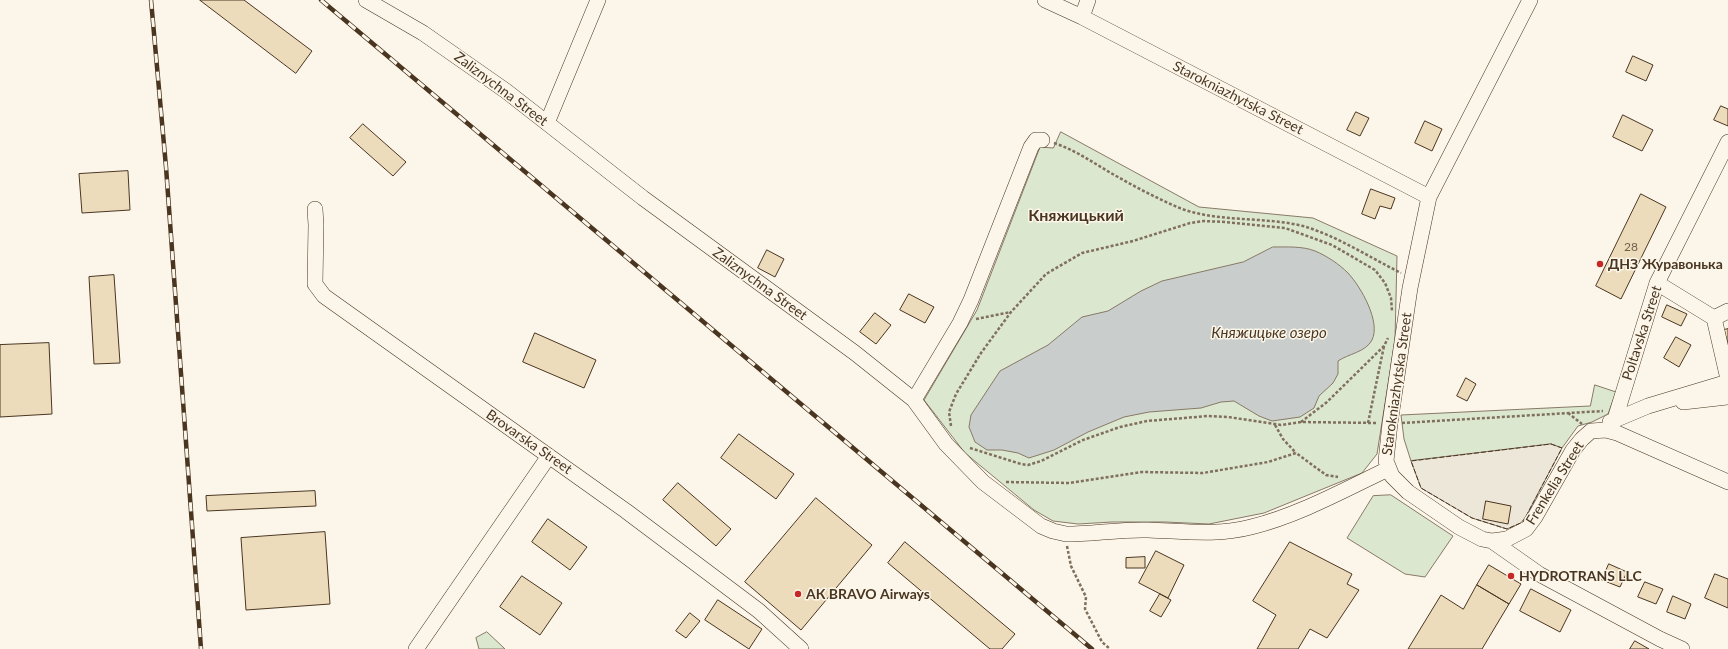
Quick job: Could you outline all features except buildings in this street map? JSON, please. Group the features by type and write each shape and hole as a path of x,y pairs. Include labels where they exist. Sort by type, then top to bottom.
{"street":[{"name":"Zaliznychna Street","path":"366,0 423,33 464,61 649,202 855,352 914,400 946,444 984,482 1041,526 1066,534 1147,530 1205,533 1235,530 1267,522 1291,513 1388,469"},
{"path":"547,123 598,0"},
{"name":"Starokniazhytska Street","path":"1045,0 1082,17 1429,197"},
{"path":"1082,17 1088,0"},
{"name":"Starokniazhytska Street","path":"1492,541 1473,535 1463,521 1408,492 1388,469 1386,453 1412,279 1429,197 1530,0"},
{"path":"914,400 960,323 982,275 1031,147 1036,140 1042,140"},
{"name":"Poltavska Street","path":"1616,415 1657,283 1728,142"},
{"name":"Brovarska Street","path":"315,209 315,284 324,296 626,511 759,611 801,649"},
{"path":"1592,431 1616,415 1728,380 1714,318 1657,283"},
{"path":"1714,318 1728,311"},
{"path":"1648,406 1728,397"},
{"name":"Frenkelia Street","path":"1492,541 1508,539 1517,535 1526,528 1535,517 1573,450 1582,438 1592,431 1606,430 1617,433 1728,482"},
{"path":"416,649 549,456"},
{"path":"1492,541 1539,574 1658,644 1682,649"}],"path":[{"path":"1042,140 1062,146 1088,159 1118,177 1178,207 1200,213 1274,221 1302,226 1338,240 1412,279"},
{"path":"952,431 949,412 956,394 980,353 1011,312 1046,274 1082,253 1133,241 1190,223 1204,221 1285,228 1332,245 1375,270 1385,283 1391,298 1392,317"},
{"path":"960,323 1011,312"},
{"path":"1368,423 1384,346 1390,334"},
{"path":"1301,422 1327,402 1384,346"},
{"path":"966,446 978,452 1028,465 1041,461 1083,440 1120,427 1147,422 1208,416 1228,417 1274,424 1301,422 1390,423 1616,415"},
{"path":"1274,424 1283,439 1296,453 1326,475 1340,478"},
{"path":"984,482 1069,483 1142,472 1203,473 1268,462 1296,453"},
{"path":"1066,534 1067,549 1071,566 1086,597 1085,608 1102,642 1110,649"}],"green space":[{"path":"1061,132 1199,207 1313,218 1397,256 1395,340 1377,454 1362,473 1264,513 1209,524 1112,522 1078,524 1053,521 1034,510 965,453 924,400 977,310 1040,147 1053,148"},
{"path":"1595,385 1616,392 1608,414 1592,422 1578,426 1562,448 1551,444 1411,461 1404,439 1401,415 1590,406"},
{"path":"1391,495 1453,536 1425,577 1405,574 1347,538 1373,496"},
{"path":"487,632 505,649 479,649 476,638"}],"shaded area":[{"path":"1551,444 1562,448 1523,522 1507,529 1472,518 1421,488 1411,461"}],"water":[{"name":"Княжицьке озеро","path":"1273,247 1310,249 1333,260 1353,279 1364,296 1372,315 1374,333 1372,340 1366,347 1338,361 1338,374 1333,383 1319,396 1314,408 1300,417 1272,421 1259,416 1234,401 1221,402 1201,408 1149,412 1124,417 1088,432 1054,450 1029,458 1018,453 1002,450 987,450 975,442 969,427 971,415 1000,371 1048,345 1082,317 1108,311 1141,291 1162,281 1243,262"}],"railway":[{"path":"151,0 166,167 201,649"},
{"path":"321,0 1092,649"}],"fence":[{"path":"1551,444 1562,448 1523,522 1507,529 1472,518 1421,488 1411,461 1551,444"}],"place":[{"name":"ДНЗ Журавонька","path":"1600,264"},
{"name":"HYDROTRANS LLC","path":"1511,576"},
{"name":"АК BRAVO Airways","path":"798,594"}],"district":[{"name":"Княжицький","path":"1076,216"}]}
